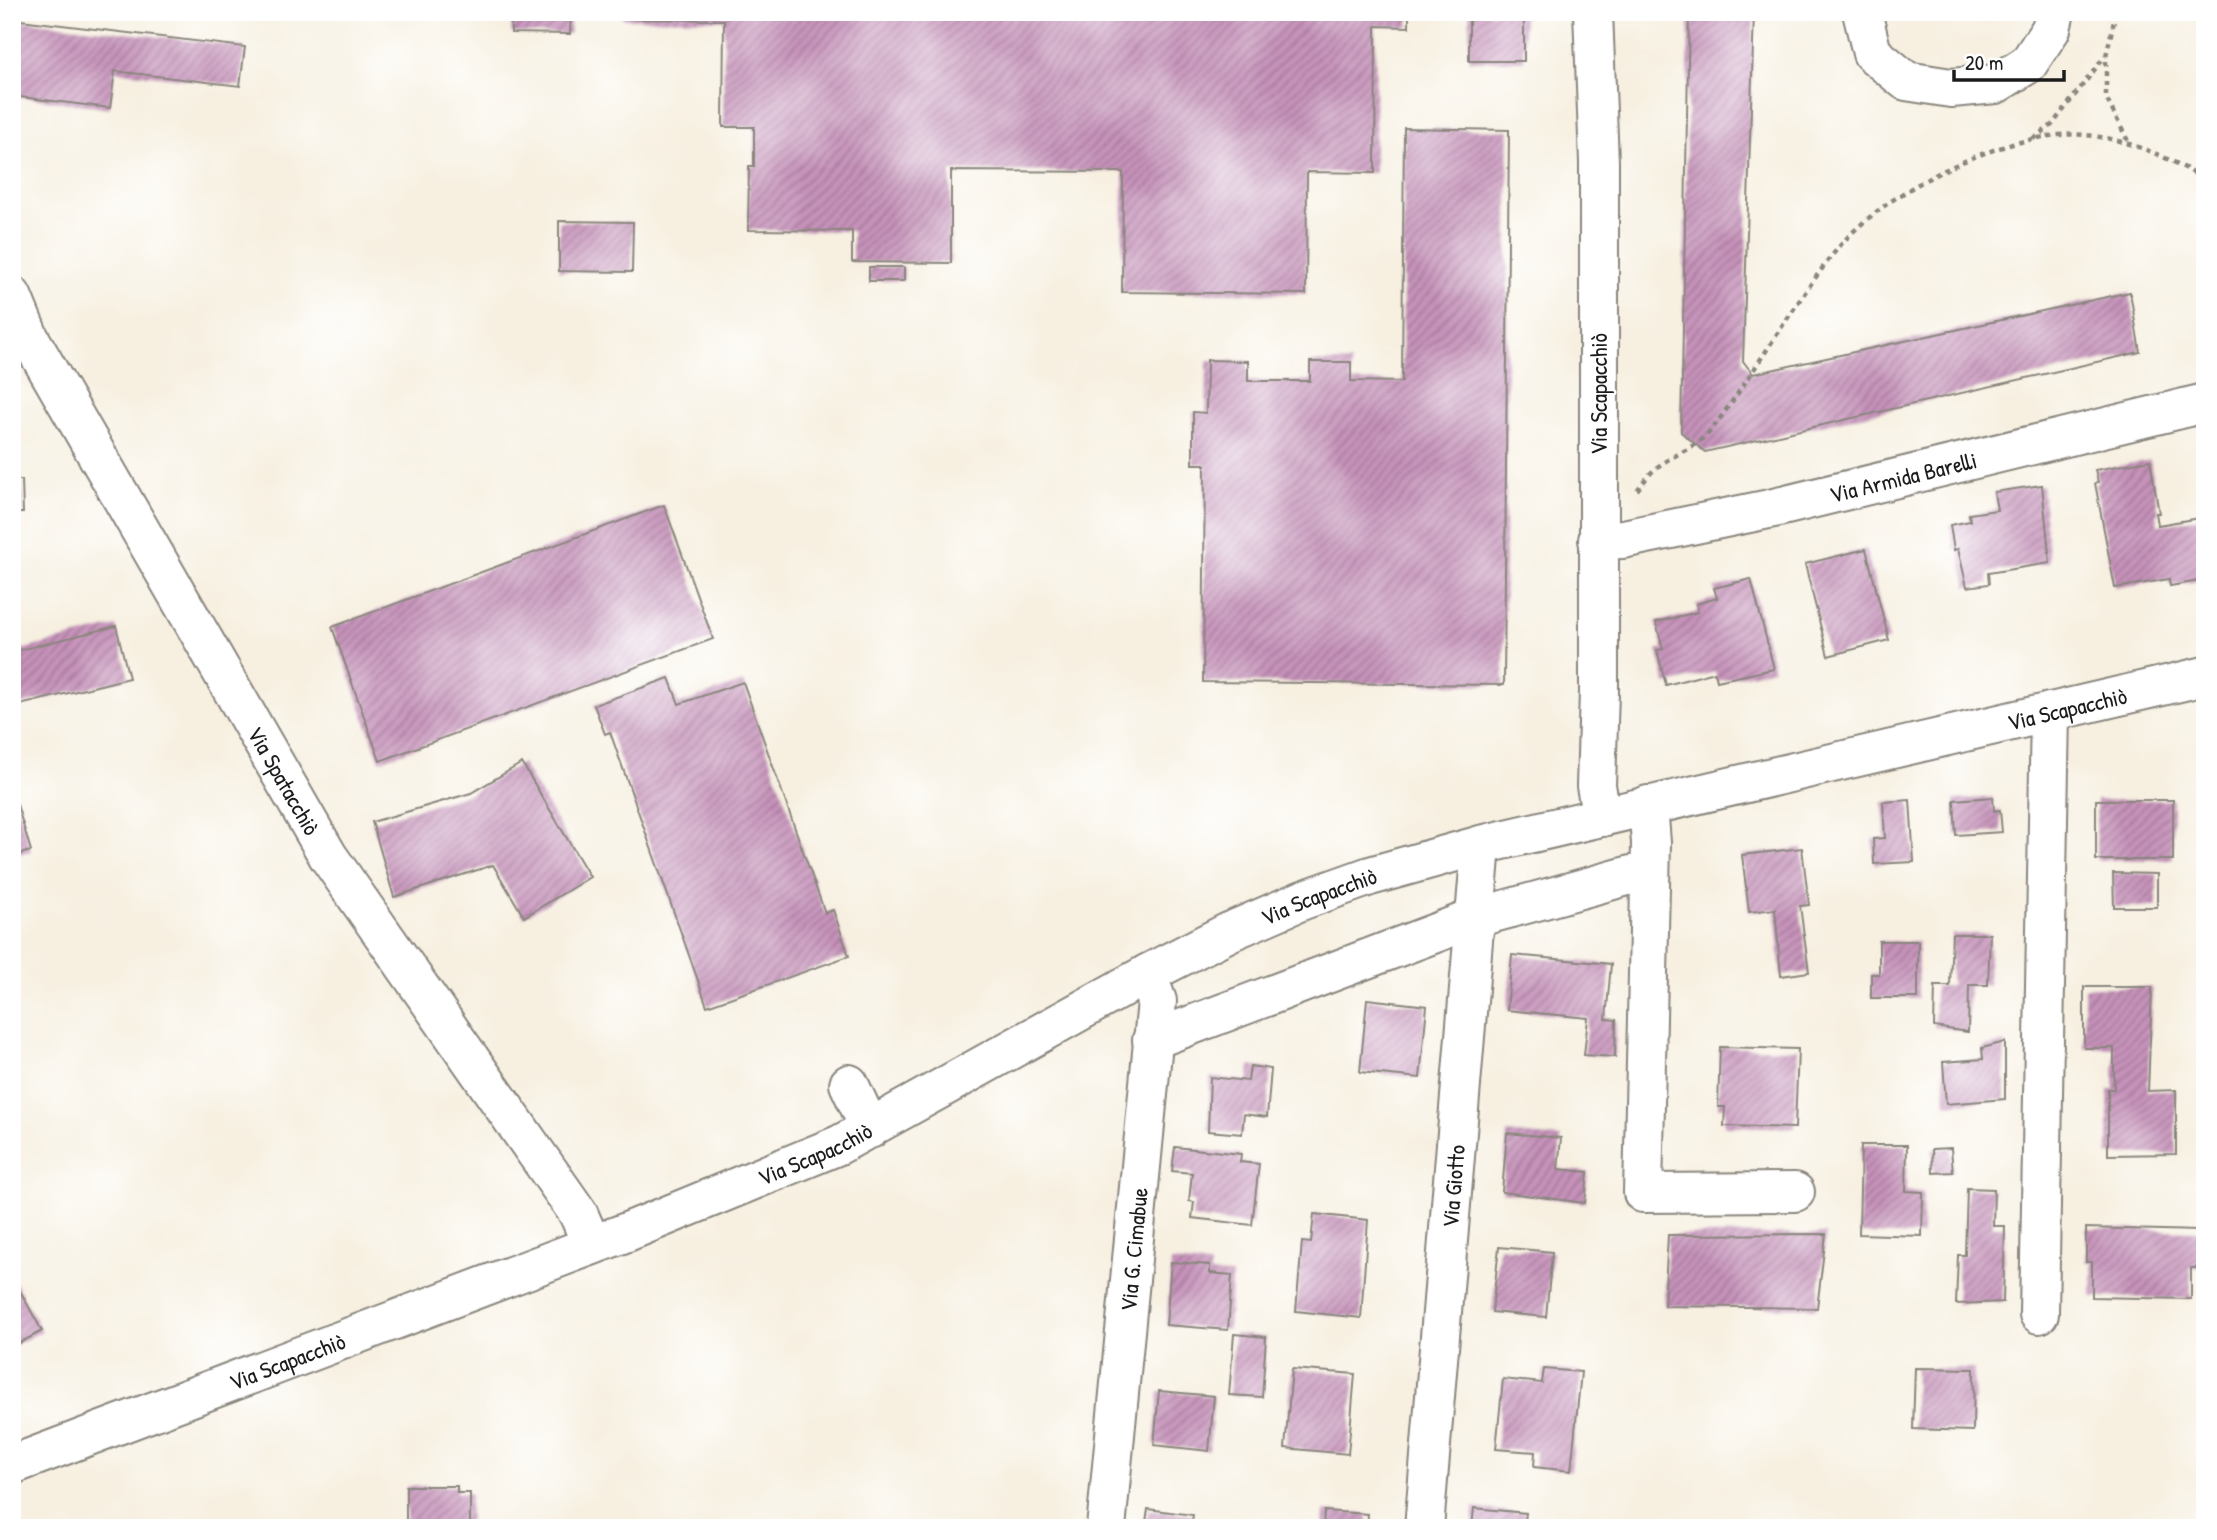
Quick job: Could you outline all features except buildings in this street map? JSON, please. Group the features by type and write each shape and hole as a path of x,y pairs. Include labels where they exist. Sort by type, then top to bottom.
{"street":[{"name":"Via Scapacchiò","path":"1593,12 1610,539 1599,692 1596,786 1602,817"},
{"path":"1862,12 1872,53 1906,81 1951,88 1996,84 2028,64 2051,29 2055,12"},
{"name":"Via Spatacchiò","path":"12,296 29,337 92,442 328,856 578,1213 592,1245"},
{"name":"Via Armida Barelli","path":"1610,539 1774,508 2205,403"},
{"name":"Via Scapacchiò","path":"12,1465 592,1245 814,1156 870,1129 1147,974 1229,932 1303,900 1370,876 1481,845 2205,677"},
{"path":"2039,1314 2050,712"},
{"path":"1648,805 1651,843 1643,1193 1795,1192"},
{"name":"Via Giotto","path":"1424,1528 1481,845"},
{"path":"1152,1040 1475,918 1631,875"},
{"name":"Via G. Cimabue","path":"1107,1528 1157,1001 1147,974"},
{"path":"849,1084 870,1129"}],"path":[{"path":"2116,12 2106,56 2106,98 2129,144"},
{"path":"2031,141 2052,125 2087,84 2106,56"},
{"path":"1610,539 1619,508 1654,470 1709,433 1838,249 1867,218 1903,192 1939,173 2051,135 2091,137 2129,144 2184,167 2205,180"}]}
